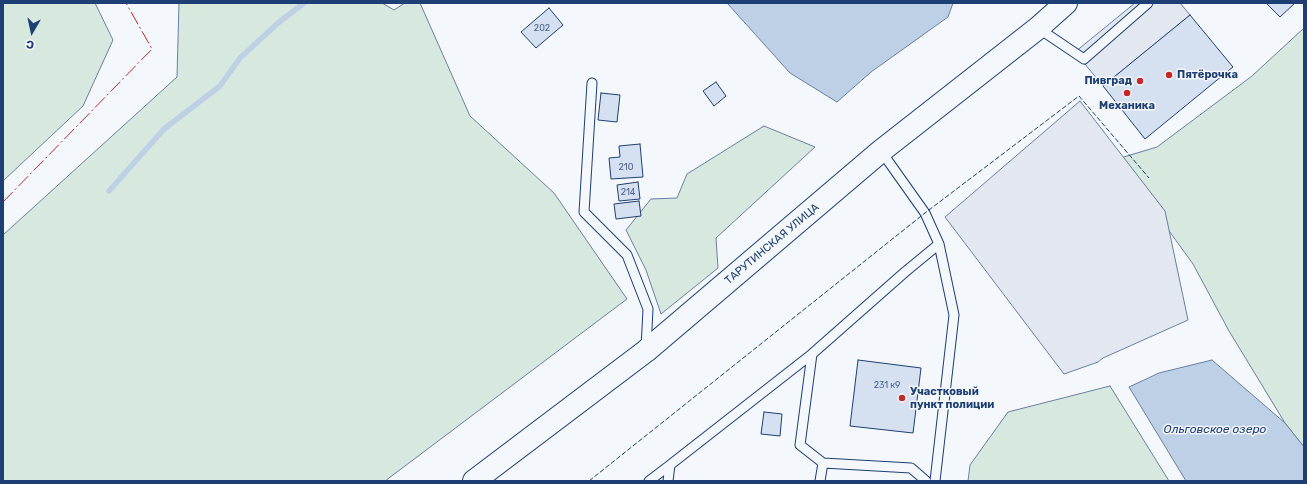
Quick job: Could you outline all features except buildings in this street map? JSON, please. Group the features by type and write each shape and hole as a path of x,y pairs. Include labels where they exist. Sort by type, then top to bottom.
{"main road":[{"name":"ТАРУТИНСКАЯ УЛИЦА","path":"474,481 646,351 881,151 1038,28 1066,3"}],"lane":[{"path":"1038,28 1084,59 1148,3"},
{"path":"592,83 584,212 627,255 648,309 646,351"},
{"path":"881,151 925,213 939,244 954,315 935,481"},
{"path":"649,481 812,354 904,272 939,244"},
{"path":"812,354 800,445 823,463 911,468 926,481"},
{"path":"820,481 823,463"},
{"path":"668,481 670,464"}],"shaded area":[{"path":"3,3 95,3 113,40 83,106 3,181"},
{"path":"179,3 382,3 394,10 405,3 420,3 470,116 554,193 627,299 385,481 3,481 3,235 177,77"},
{"path":"1135,3 1180,3 1190,15 1103,86 1075,52"},
{"path":"1304,28 1304,447 1285,423 1229,331 1193,264 1117,159 1157,147 1252,76"},
{"path":"1080,101 1165,211 1188,320 1103,358 1098,362 1064,374 945,217"},
{"path":"764,126 815,147 716,238 718,268 661,314 646,270 626,230 651,199 677,198 687,174"},
{"path":"1110,386 1169,481 968,481 970,465 1008,412"}],"water":[{"path":"727,3 953,3 948,17 871,72 837,102 790,73"},
{"name":"Ольговское озеро","path":"1212,360 1285,423 1304,447 1304,481 1186,481 1129,387 1159,373"}],"waterway":[{"path":"109,191 164,129 220,86 240,58 278,23 304,3"}],"fence":[{"path":"589,481 925,213 1079,96 1149,178"}],"power":[{"path":"3,202 152,49 126,3"}],"place":[{"name":"Пятёрочка","path":"1169,75"},
{"name":"Пивград","path":"1140,81"},
{"name":"Механика","path":"1127,93"},
{"name":"Участковый пункт полиции","path":"902,398"}]}
